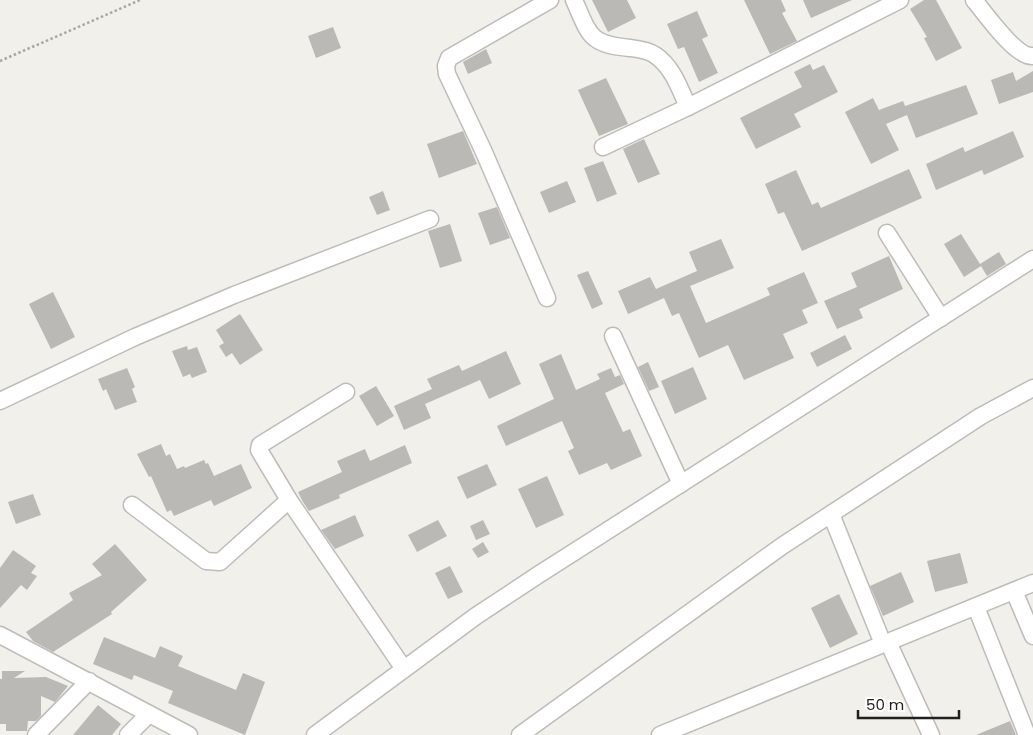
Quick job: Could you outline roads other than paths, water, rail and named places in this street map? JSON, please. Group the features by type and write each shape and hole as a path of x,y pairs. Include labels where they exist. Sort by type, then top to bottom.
{"street":[{"path":"547,298 483,150 447,74 446,66 449,58 550,0"},
{"path":"574,0 583,20 596,40 606,46 639,49 655,55 667,66 688,107"},
{"path":"603,147 688,107 900,0"},
{"path":"974,0 999,31 1018,50 1024,55 1033,56"},
{"path":"0,401 225,299 430,219"},
{"path":"887,233 942,318"},
{"path":"319,734 484,610 1033,259"},
{"path":"613,336 681,484"},
{"path":"520,735 716,593 831,514 981,416 1033,388"},
{"path":"346,392 260,445 261,456 404,669"},
{"path":"132,505 206,561 213,563 220,562 289,500"},
{"path":"831,514 885,643 931,735"},
{"path":"660,735 1033,583"},
{"path":"1014,591 1033,636"},
{"path":"976,607 1027,735"},
{"path":"0,636 189,735"},
{"path":"36,735 89,681"},
{"path":"128,735 149,714"}]}
